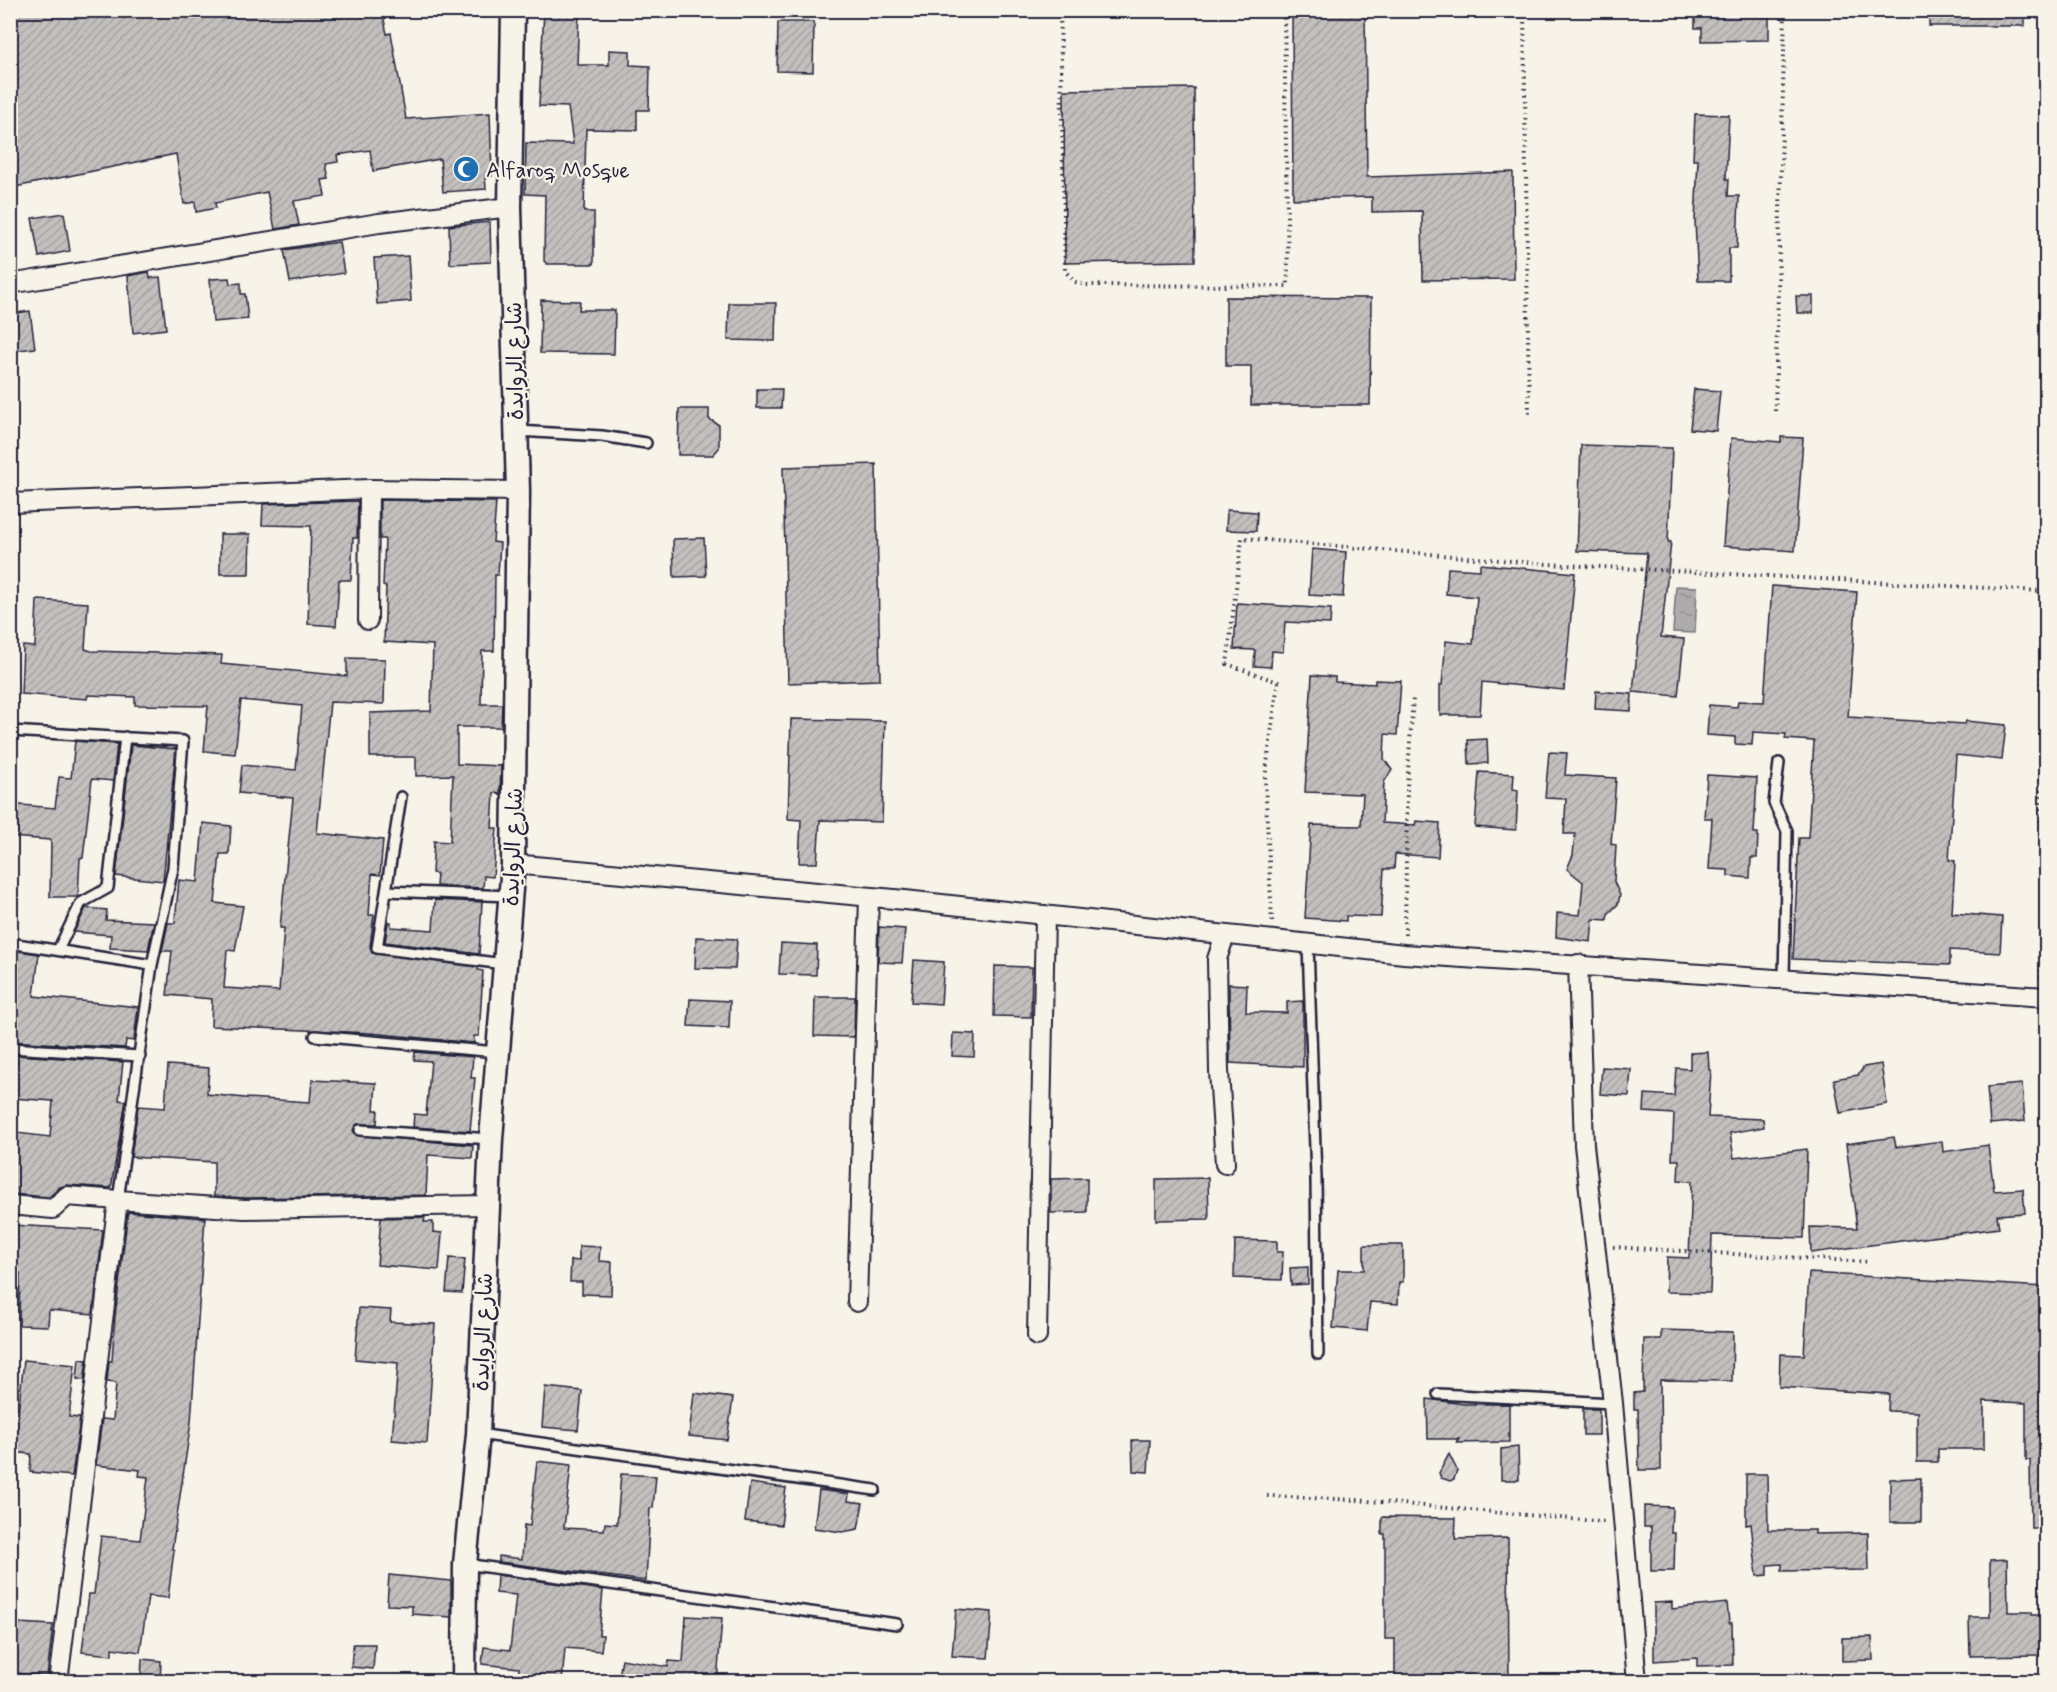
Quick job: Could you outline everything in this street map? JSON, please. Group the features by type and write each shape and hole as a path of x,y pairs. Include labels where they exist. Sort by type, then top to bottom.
{"street":[{"name":"شارع الروايدة","path":"464,1682 465,1564 478,1434 491,1139 500,1052 504,964 513,864 518,491 510,207 513,10"},
{"path":"10,284 379,223 510,207"},
{"path":"10,502 369,489 518,491"},
{"path":"368,620 369,489"},
{"path":"513,864 869,897 1404,954 2044,996"},
{"path":"857,1302 869,897"},
{"path":"1037,1336 1045,915"},
{"path":"1225,935 1217,959 1219,1071 1225,1164"},
{"path":"1578,964 1584,1145 1612,1403 1637,1682"},
{"path":"10,1205 53,1209 67,1196 244,1209 488,1205"},
{"path":"58,1682 118,1200"}],"lane":[{"path":"515,431 602,436 646,442"},
{"path":"10,731 183,741 173,868 152,965 118,1200"},
{"path":"58,951 81,903 108,888 125,737"},
{"path":"1779,763 1774,803 1787,831 1785,978"},
{"path":"401,797 377,948 504,964"},
{"path":"387,891 511,896"},
{"path":"10,944 152,965"},
{"path":"1308,944 1316,1178 1318,1354"},
{"path":"315,1036 500,1052"},
{"path":"10,1048 140,1056"},
{"path":"360,1130 491,1139"},
{"path":"1438,1395 1612,1403"},
{"path":"478,1434 874,1490"},
{"path":"465,1564 897,1624"}],"path":[{"path":"1060,10 1065,271 1075,282 1086,285 1288,286 1284,10"},
{"path":"1524,10 1529,417"},
{"path":"1776,411 1785,10"},
{"path":"1273,941 1265,779 1278,682 1227,664 1242,538 1547,564 2041,591 2044,996"},
{"path":"1404,954 1407,786 1413,698"},
{"path":"1595,1246 1869,1262"},
{"path":"1267,1496 1357,1500 1621,1523"}],"water":[{"path":"1676,586 1697,587 1695,633 1673,632"}],"building":[{"path":"10,10 382,10 387,34 391,33 406,119 490,113 492,176 485,176 486,189 443,192 440,159 373,171 370,150 337,155 338,162 326,164 329,179 322,180 325,196 294,201 299,225 275,229 267,192 215,203 216,208 196,212 195,202 184,204 176,154 10,188"},
{"path":"544,10 579,10 577,65 609,65 609,50 630,51 630,65 650,66 649,110 637,110 637,130 586,129 584,212 594,212 594,264 547,264 544,261 545,195 525,194 526,143 573,144 568,107 539,106"},
{"path":"1292,10 1365,10 1367,177 1513,172 1514,279 1423,280 1422,211 1372,212 1372,197 1293,199"},
{"path":"1695,10 1769,10 1769,40 1702,41 1702,28 1695,28"},
{"path":"1929,10 2025,10 2025,26 1929,26"},
{"path":"778,22 814,22 813,72 777,71"},
{"path":"1194,88 1195,261 1065,263 1064,90"},
{"path":"1695,114 1729,115 1726,179 1729,179 1728,196 1739,196 1737,248 1729,248 1729,281 1698,281 1695,221 1698,160 1693,160"},
{"path":"64,213 70,251 39,257 32,218"},
{"path":"490,222 491,262 450,264 449,226"},
{"path":"339,242 344,273 290,282 284,250"},
{"path":"408,256 411,301 377,304 374,258"},
{"path":"149,272 150,278 160,277 166,329 133,333 128,276"},
{"path":"229,278 230,284 241,283 241,294 245,294 248,319 213,322 210,279"},
{"path":"1796,296 1813,296 1813,313 1797,313"},
{"path":"1226,297 1371,298 1370,405 1251,405 1251,366 1226,366"},
{"path":"541,300 580,301 579,310 615,310 614,354 540,353"},
{"path":"729,303 776,303 775,341 728,340"},
{"path":"30,311 35,348 10,351 10,314"},
{"path":"757,389 782,389 781,408 757,408"},
{"path":"1694,389 1720,391 1716,431 1690,429"},
{"path":"679,409 709,409 709,419 719,425 719,448 713,455 678,455"},
{"path":"1781,437 1803,438 1795,551 1723,546 1731,438 1781,442"},
{"path":"1581,445 1672,448 1668,542 1671,542 1661,637 1684,639 1678,696 1633,692 1647,553 1577,551"},
{"path":"876,464 880,680 788,683 783,467"},
{"path":"380,500 496,502 493,542 500,543 498,575 495,575 494,651 482,651 481,704 502,704 501,727 457,727 457,764 501,766 500,794 494,793 492,828 497,828 493,877 484,876 483,888 436,886 437,874 432,873 434,841 450,842 453,775 416,776 416,757 370,757 370,713 431,711 433,645 384,642 385,539 380,539"},
{"path":"358,501 357,538 353,538 351,580 339,580 336,626 308,624 311,526 262,525 263,504"},
{"path":"1227,510 1257,512 1256,531 1226,530"},
{"path":"220,534 250,534 249,574 220,574"},
{"path":"704,538 706,576 674,577 673,539"},
{"path":"1312,549 1346,552 1343,597 1309,595"},
{"path":"1480,564 1575,573 1564,690 1482,682 1480,715 1440,715 1440,685 1442,685 1446,641 1473,644 1477,597 1446,594 1448,568 1480,570"},
{"path":"1772,586 1857,592 1848,717 1965,724 1966,721 2006,725 2002,760 1956,755 1949,860 1955,861 1952,913 2002,917 2000,953 1950,950 1950,965 1793,959 1799,838 1808,838 1814,741 1785,739 1786,734 1753,732 1752,745 1735,744 1735,737 1707,735 1709,705 1737,707 1738,701 1764,702"},
{"path":"37,600 88,603 85,649 91,651 222,655 221,664 347,676 347,658 385,659 384,704 330,702 317,833 383,840 380,875 372,874 369,915 374,915 370,947 372,953 478,967 478,970 483,971 479,1036 474,1036 474,1043 370,1033 211,1026 212,999 167,995 172,951 162,951 168,923 175,923 179,880 198,882 203,823 231,826 229,854 220,854 215,903 243,906 235,951 227,950 224,988 279,991 284,928 280,928 293,798 239,793 242,765 296,770 302,706 241,700 235,754 204,751 208,706 135,705 135,697 88,695 87,699 21,694 23,646 35,647"},
{"path":"1237,603 1331,609 1330,624 1285,622 1283,652 1272,651 1271,667 1254,666 1255,650 1234,649"},
{"path":"1312,675 1335,677 1335,682 1375,684 1375,680 1401,681 1397,735 1385,734 1384,759 1392,770 1384,782 1382,823 1415,825 1416,821 1440,823 1438,857 1395,854 1394,869 1384,869 1381,917 1346,916 1346,921 1305,918 1311,825 1361,826 1363,794 1305,792"},
{"path":"1596,691 1632,694 1631,711 1595,709"},
{"path":"791,719 885,721 882,822 820,820 817,863 799,863 801,820 788,819"},
{"path":"1487,739 1488,763 1469,764 1468,740"},
{"path":"75,741 117,744 113,781 92,779 83,858 80,858 78,897 50,897 51,840 10,837 10,804 55,808 59,777 71,778"},
{"path":"131,745 176,749 163,881 116,876"},
{"path":"1549,752 1567,753 1565,775 1616,778 1611,844 1616,845 1614,882 1620,895 1618,904 1608,914 1607,920 1593,919 1591,942 1556,937 1557,913 1580,915 1583,882 1567,869 1573,855 1575,834 1564,834 1566,799 1545,798"},
{"path":"1479,772 1514,774 1513,789 1518,790 1516,830 1475,827"},
{"path":"1707,775 1757,778 1754,833 1758,833 1757,858 1751,858 1750,878 1728,876 1728,870 1709,869 1712,818 1704,818"},
{"path":"435,900 482,902 479,954 385,942 388,922 391,922 391,927 433,930"},
{"path":"86,908 107,910 106,920 154,922 148,950 110,948 111,935 74,932"},
{"path":"879,927 905,929 902,963 878,962"},
{"path":"696,937 737,939 735,969 695,968"},
{"path":"781,943 817,945 816,975 779,974"},
{"path":"12,950 39,954 34,996 138,1007 134,1041 126,1040 125,1048 10,1041"},
{"path":"914,960 944,962 941,1004 911,1002"},
{"path":"995,966 1032,967 1031,1017 994,1016"},
{"path":"1229,984 1247,985 1246,1012 1287,1013 1287,1002 1303,1001 1303,1067 1230,1063"},
{"path":"815,997 855,997 854,1037 814,1036"},
{"path":"690,999 730,1001 729,1028 688,1026"},
{"path":"953,1033 975,1034 974,1057 952,1056"},
{"path":"415,1052 473,1057 471,1078 475,1078 470,1131 413,1127 414,1114 426,1115 431,1061 414,1060"},
{"path":"1708,1052 1709,1070 1711,1070 1708,1117 1763,1119 1764,1127 1730,1133 1734,1158 1807,1149 1804,1238 1712,1235 1710,1293 1666,1292 1667,1257 1689,1258 1692,1181 1678,1180 1679,1160 1672,1160 1674,1114 1644,1112 1645,1094 1674,1096 1676,1068 1690,1069 1690,1053"},
{"path":"15,1055 123,1062 119,1100 126,1101 111,1188 67,1185 60,1187 49,1197 10,1194 17,1133 50,1137 53,1101 12,1098"},
{"path":"1881,1064 1887,1104 1840,1113 1834,1079 1858,1075 1864,1067"},
{"path":"168,1065 209,1068 207,1094 245,1098 310,1102 312,1080 376,1083 374,1110 378,1110 377,1124 357,1124 353,1130 356,1135 473,1145 472,1158 428,1155 426,1195 245,1198 214,1196 214,1162 131,1157 138,1106 165,1108"},
{"path":"1602,1067 1631,1069 1629,1096 1600,1094"},
{"path":"2022,1084 2025,1121 1990,1124 1987,1087"},
{"path":"1894,1137 1896,1147 1942,1141 1943,1152 1988,1145 1994,1191 2023,1189 2025,1213 1997,1215 1999,1228 1811,1253 1810,1227 1857,1228 1846,1144"},
{"path":"1087,1178 1087,1212 1051,1213 1051,1179"},
{"path":"1208,1178 1209,1219 1156,1220 1156,1179"},
{"path":"128,1212 205,1218 191,1422 172,1549 174,1550 168,1598 148,1596 140,1652 112,1648 112,1655 82,1652 89,1594 94,1594 101,1536 140,1540 148,1477 139,1476 140,1470 96,1465 102,1419 113,1420 116,1383 107,1382 109,1361 112,1361 115,1316"},
{"path":"425,1217 424,1222 433,1222 433,1232 442,1233 439,1270 377,1265 381,1218"},
{"path":"10,1225 103,1230 93,1314 49,1310 48,1326 19,1325 20,1273 10,1273"},
{"path":"1235,1240 1277,1241 1277,1252 1283,1252 1282,1280 1234,1278"},
{"path":"1364,1245 1403,1245 1403,1282 1399,1282 1398,1304 1370,1302 1367,1331 1333,1328 1338,1270 1364,1270"},
{"path":"579,1246 600,1247 599,1261 612,1262 611,1295 582,1294 582,1282 570,1282 571,1260 579,1261"},
{"path":"449,1258 465,1259 462,1293 446,1292"},
{"path":"1308,1267 1308,1284 1291,1285 1290,1268"},
{"path":"1809,1273 2046,1287 2041,1416 2046,1416 2046,1528 2031,1528 2030,1460 2026,1460 2026,1403 1984,1401 1984,1449 1938,1449 1938,1462 1917,1462 1917,1412 1888,1411 1889,1394 1779,1387 1780,1354 1804,1355"},
{"path":"359,1308 391,1310 390,1322 435,1324 427,1443 392,1440 398,1363 355,1359"},
{"path":"1661,1330 1733,1332 1732,1381 1660,1380 1661,1470 1639,1470 1638,1409 1634,1409 1634,1393 1643,1392 1644,1339 1661,1339"},
{"path":"79,1359 87,1360 84,1380 77,1379"},
{"path":"24,1360 75,1365 69,1417 80,1418 72,1476 30,1472 31,1454 10,1452 10,1413 18,1413"},
{"path":"545,1387 582,1391 578,1430 542,1427"},
{"path":"694,1393 733,1398 727,1440 689,1436"},
{"path":"1427,1399 1464,1404 1509,1404 1509,1442 1456,1443 1459,1439 1428,1439"},
{"path":"1583,1409 1599,1409 1599,1435 1583,1435"},
{"path":"1132,1440 1150,1440 1148,1472 1133,1471"},
{"path":"1518,1447 1519,1480 1501,1480 1501,1449"},
{"path":"1449,1454 1457,1470 1454,1479 1450,1481 1441,1478 1439,1473"},
{"path":"537,1461 571,1465 564,1528 604,1530 605,1523 617,1524 621,1474 656,1476 653,1508 650,1508 646,1581 499,1562 499,1556 522,1559 524,1525 530,1526"},
{"path":"1746,1474 1767,1474 1768,1530 1815,1530 1815,1534 1868,1533 1869,1570 1782,1571 1782,1564 1768,1565 1768,1575 1757,1576 1751,1524 1746,1525"},
{"path":"1921,1478 1921,1522 1890,1522 1890,1479"},
{"path":"750,1483 786,1488 781,1525 745,1521"},
{"path":"819,1490 849,1494 848,1501 863,1503 858,1529 842,1532 814,1528"},
{"path":"1644,1506 1672,1507 1671,1533 1675,1533 1674,1571 1651,1571 1651,1527 1644,1527"},
{"path":"1382,1517 1456,1518 1455,1539 1508,1538 1509,1682 1395,1682 1395,1639 1385,1639 1385,1534 1382,1534"},
{"path":"2007,1559 2008,1612 2032,1612 2032,1615 2046,1615 2046,1655 1970,1656 1969,1617 1990,1617 1990,1560"},
{"path":"389,1575 451,1581 451,1617 412,1614 412,1606 387,1605"},
{"path":"497,1575 603,1590 599,1635 603,1635 601,1651 565,1648 562,1682 518,1682 519,1668 482,1664 484,1647 510,1650 516,1595 496,1593"},
{"path":"1672,1602 1672,1609 1727,1603 1729,1623 1732,1623 1733,1665 1697,1666 1697,1658 1654,1661 1654,1603"},
{"path":"956,1609 992,1612 988,1658 952,1656"},
{"path":"686,1616 722,1618 717,1682 618,1682 622,1659 668,1667 669,1661 683,1662"},
{"path":"17,1623 53,1625 47,1676 13,1673"},
{"path":"1872,1637 1873,1660 1842,1661 1842,1638"},
{"path":"353,1644 375,1644 373,1669 351,1667"},
{"path":"142,1659 161,1661 160,1680 141,1678"}],"place":[{"name":"Alfaroq Mosque","path":"466,169"}]}
